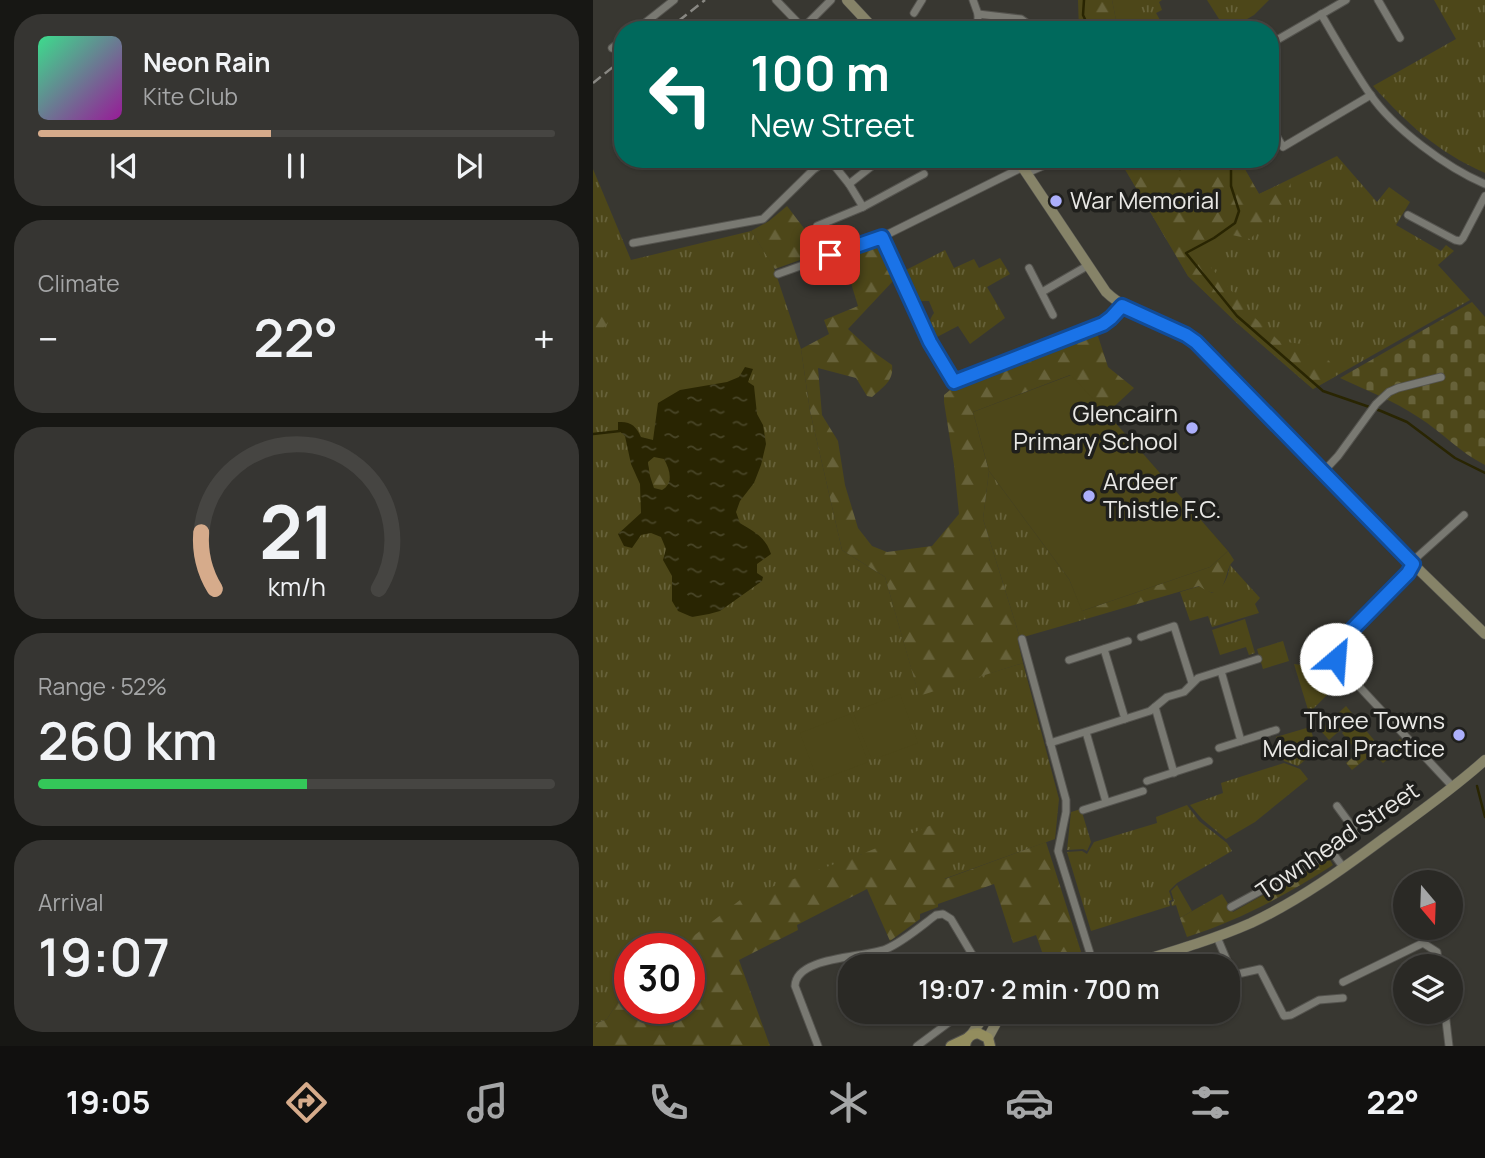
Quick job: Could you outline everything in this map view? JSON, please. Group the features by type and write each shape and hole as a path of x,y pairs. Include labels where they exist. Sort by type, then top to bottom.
{"main road":[{"path":"951,1046 982,1034 989,1042 1001,1046"}],"street":[{"path":"647,21 673,0"},
{"path":"776,0 798,21"},
{"path":"812,21 831,0"},
{"path":"847,0 867,21"},
{"path":"914,13 922,0"},
{"path":"973,0 979,14 979,21"},
{"path":"1279,39 1346,0"},
{"path":"1378,0 1400,38"},
{"path":"979,14 1024,21"},
{"path":"1321,14 1371,95 1399,126 1455,168 1485,184"},
{"path":"1279,140 1283,147 1371,95"},
{"path":"633,243 763,219 816,168"},
{"path":"836,168 863,208"},
{"path":"849,184 869,168"},
{"path":"778,274 882,237 1018,168"},
{"path":"1023,168 1101,287 1122,306 1192,339 1485,634"},
{"path":"817,226 863,208 924,174"},
{"path":"1408,215 1460,241 1485,197"},
{"path":"882,237 930,342 954,382 1103,324 1122,306"},
{"path":"1042,292 1087,266"},
{"path":"1029,268 1053,315"},
{"path":"1323,472 1389,392 1441,377"},
{"path":"1453,787 1339,664 1335,654 1338,644 1408,573 1416,558 1464,515"},
{"path":"1141,637 1174,626 1192,684"},
{"path":"1022,639 1067,806 1058,852 1090,954"},
{"path":"1069,660 1128,641"},
{"path":"1104,649 1125,719"},
{"path":"1050,743 1150,711 1167,697 1184,692 1198,678 1258,659"},
{"path":"1221,671 1241,741"},
{"path":"1155,707 1174,773"},
{"path":"1219,748 1276,730"},
{"path":"1086,732 1106,802"},
{"name":"Townhead Street","path":"1162,954 1217,937 1287,905 1453,787 1485,760"},
{"path":"1147,781 1209,761"},
{"path":"1083,810 1143,791"},
{"path":"1231,907 1333,852 1356,832 1337,806"},
{"path":"1333,852 1343,867"},
{"path":"870,954 890,948 936,915 943,914 951,919 972,954"},
{"path":"1217,937 1233,975 1260,969 1284,1016 1319,1000 1343,998"},
{"path":"1400,954 1423,943 1437,954"},
{"path":"1343,982 1393,958"},
{"path":"818,1046 795,986 796,978 804,971 838,959"},
{"path":"917,1046 947,1024"},
{"path":"968,1039 977,1024"},
{"path":"989,1042 997,1024"},
{"path":"1446,1024 1449,1046"}],"green space":[{"path":"1078,0 1112,0 1116,21 1079,21"},
{"path":"1112,0 1162,0 1159,2 1162,10 1156,13 1160,21 1116,21"},
{"path":"1207,0 1269,0 1244,21 1220,21"},
{"path":"1434,0 1485,0 1485,173 1452,156 1424,136 1373,86 1456,39"},
{"path":"1337,156 1377,202 1389,187 1410,202 1396,225 1441,251 1446,245 1454,251 1438,265 1470,300 1313,389 1188,276 1124,168 1244,168 1259,194"},
{"path":"1124,168 1244,168 1259,194 1290,180 1292,197 1250,239 1232,235 1223,238 1201,256 1254,317 1279,341 1309,345 1319,350 1330,362 1336,376 1313,389 1188,276"},
{"path":"593,169 631,260 751,231 773,265 801,349 810,411 842,550 885,577 919,695 1023,663 1059,799 1055,839 880,902 862,854 705,934 614,933 614,1008 607,1019 593,1025"},
{"path":"787,206 822,252 775,269 751,231"},
{"path":"877,244 894,280 848,329 892,365 889,380 872,397 867,396 856,378 818,368 822,415 838,441 845,485 858,528 872,546 887,552 932,546 959,514 944,402 944,395 955,386 1097,333 1108,367 1134,388 1106,414 1070,375 973,412 989,471 983,519 1020,638 1018,642 1023,663 919,696 885,577 842,550 810,411 801,349 829,334 824,320 858,306 843,257"},
{"path":"945,250 954,268 974,259 979,268 1000,258 1010,274 987,287 1005,318 970,344 958,326 937,337 930,325 934,313 929,301 920,301 917,298 904,271"},
{"path":"1472,302 1485,317 1485,465 1409,411 1340,378"},
{"path":"601,307 610,319 593,343 593,309"},
{"path":"1071,375 1228,551 1210,567 1082,611 1069,579 989,471 973,412"},
{"path":"654,457 664,459 669,472 668,484 662,490 654,488 650,476 648,462"},
{"path":"989,471 1069,579 1086,619 1020,638 983,519"},
{"path":"1228,551 1234,560 1224,583 1215,593 1199,586 1086,619 1082,611 1210,567"},
{"path":"1230,565 1260,598 1255,604 1259,613 1212,627 1208,616 1190,621 1180,592 1200,586 1212,593 1220,589"},
{"path":"1245,619 1255,653 1249,655 1246,647 1220,655 1212,630"},
{"path":"1283,641 1289,661 1263,669 1257,649"},
{"path":"1294,664 1302,665 1330,692 1309,713"},
{"path":"900,694 918,743 872,760 853,712"},
{"path":"1346,706 1355,717 1329,740 1320,730"},
{"path":"850,714 868,762 818,781 800,733"},
{"path":"1357,720 1374,740 1358,753 1342,733"},
{"path":"1310,727 1317,750 1298,766 1284,761 1276,737"},
{"path":"1400,739 1406,745 1383,763 1373,753 1352,770 1346,763 1374,740 1384,752"},
{"path":"1284,763 1300,769 1308,779 1255,822 1226,839 1190,805 1223,793 1221,783"},
{"path":"1187,805 1199,821 1227,843 1232,851 1177,883 1169,891 1172,900 1169,901 1170,906 1091,931 1067,852 1082,851 1087,854 1094,842 1157,823 1156,817"},
{"path":"1081,809 1091,842 1087,851 1067,850 1071,812"},
{"path":"934,824 960,836 970,846 947,854 940,865 945,879 1046,842 1082,954 1043,954 1036,935 1013,943 994,884 938,904 938,907 920,914 920,919 890,941 867,889 797,925 798,930 739,960 770,1046 593,1046 593,1025 607,1019 614,1008 614,1024 705,1024 705,933 697,933 744,897 862,854"},
{"path":"1329,858 1333,865 1298,887 1244,915 1187,937 1180,918 1222,894 1233,912"},
{"path":"1177,885 1192,911 1180,918 1176,905 1172,906 1171,902 1174,901 1171,891"}],"water":[{"path":"745,367 753,369 748,382 754,386 757,414 763,425 766,444 754,483 740,501 736,512 740,523 763,539 771,554 757,564 757,573 763,577 762,581 720,611 692,617 678,611 672,601 672,576 663,560 666,549 661,537 651,533 641,535 632,548 624,546 618,534 641,513 640,484 631,464 625,436 618,430 618,422 630,423 641,437 653,440 658,403 680,390 727,382 739,377","holes":["654,457 664,459 670,476 668,484 662,490 654,488 648,462"]}],"waterway":[{"path":"1084,0 1083,15 1086,21"},
{"path":"1178,168 1182,168"},
{"path":"1231,168 1231,186 1239,211 1235,223 1186,253 1237,316 1323,391 1407,422 1455,458 1485,473"},
{"path":"593,434 620,431"},
{"path":"1477,786 1485,817"}],"railway":[{"path":"678,21 705,0"},
{"path":"593,83 614,66"}],"place":[{"name":"War Memorial","path":"1056,201"},
{"name":"Glencairn Primary School","path":"1192,428"},
{"name":"Ardeer Thistle F.C.","path":"1089,496"},
{"name":"Three Towns Medical Practice","path":"1459,735"}],"route":[{"path":"830,255 882,237 930,342 954,382 1103,324 1122,306 1192,339 1413,564 1408,573 1338,644 1335,650 1336,659"}]}
